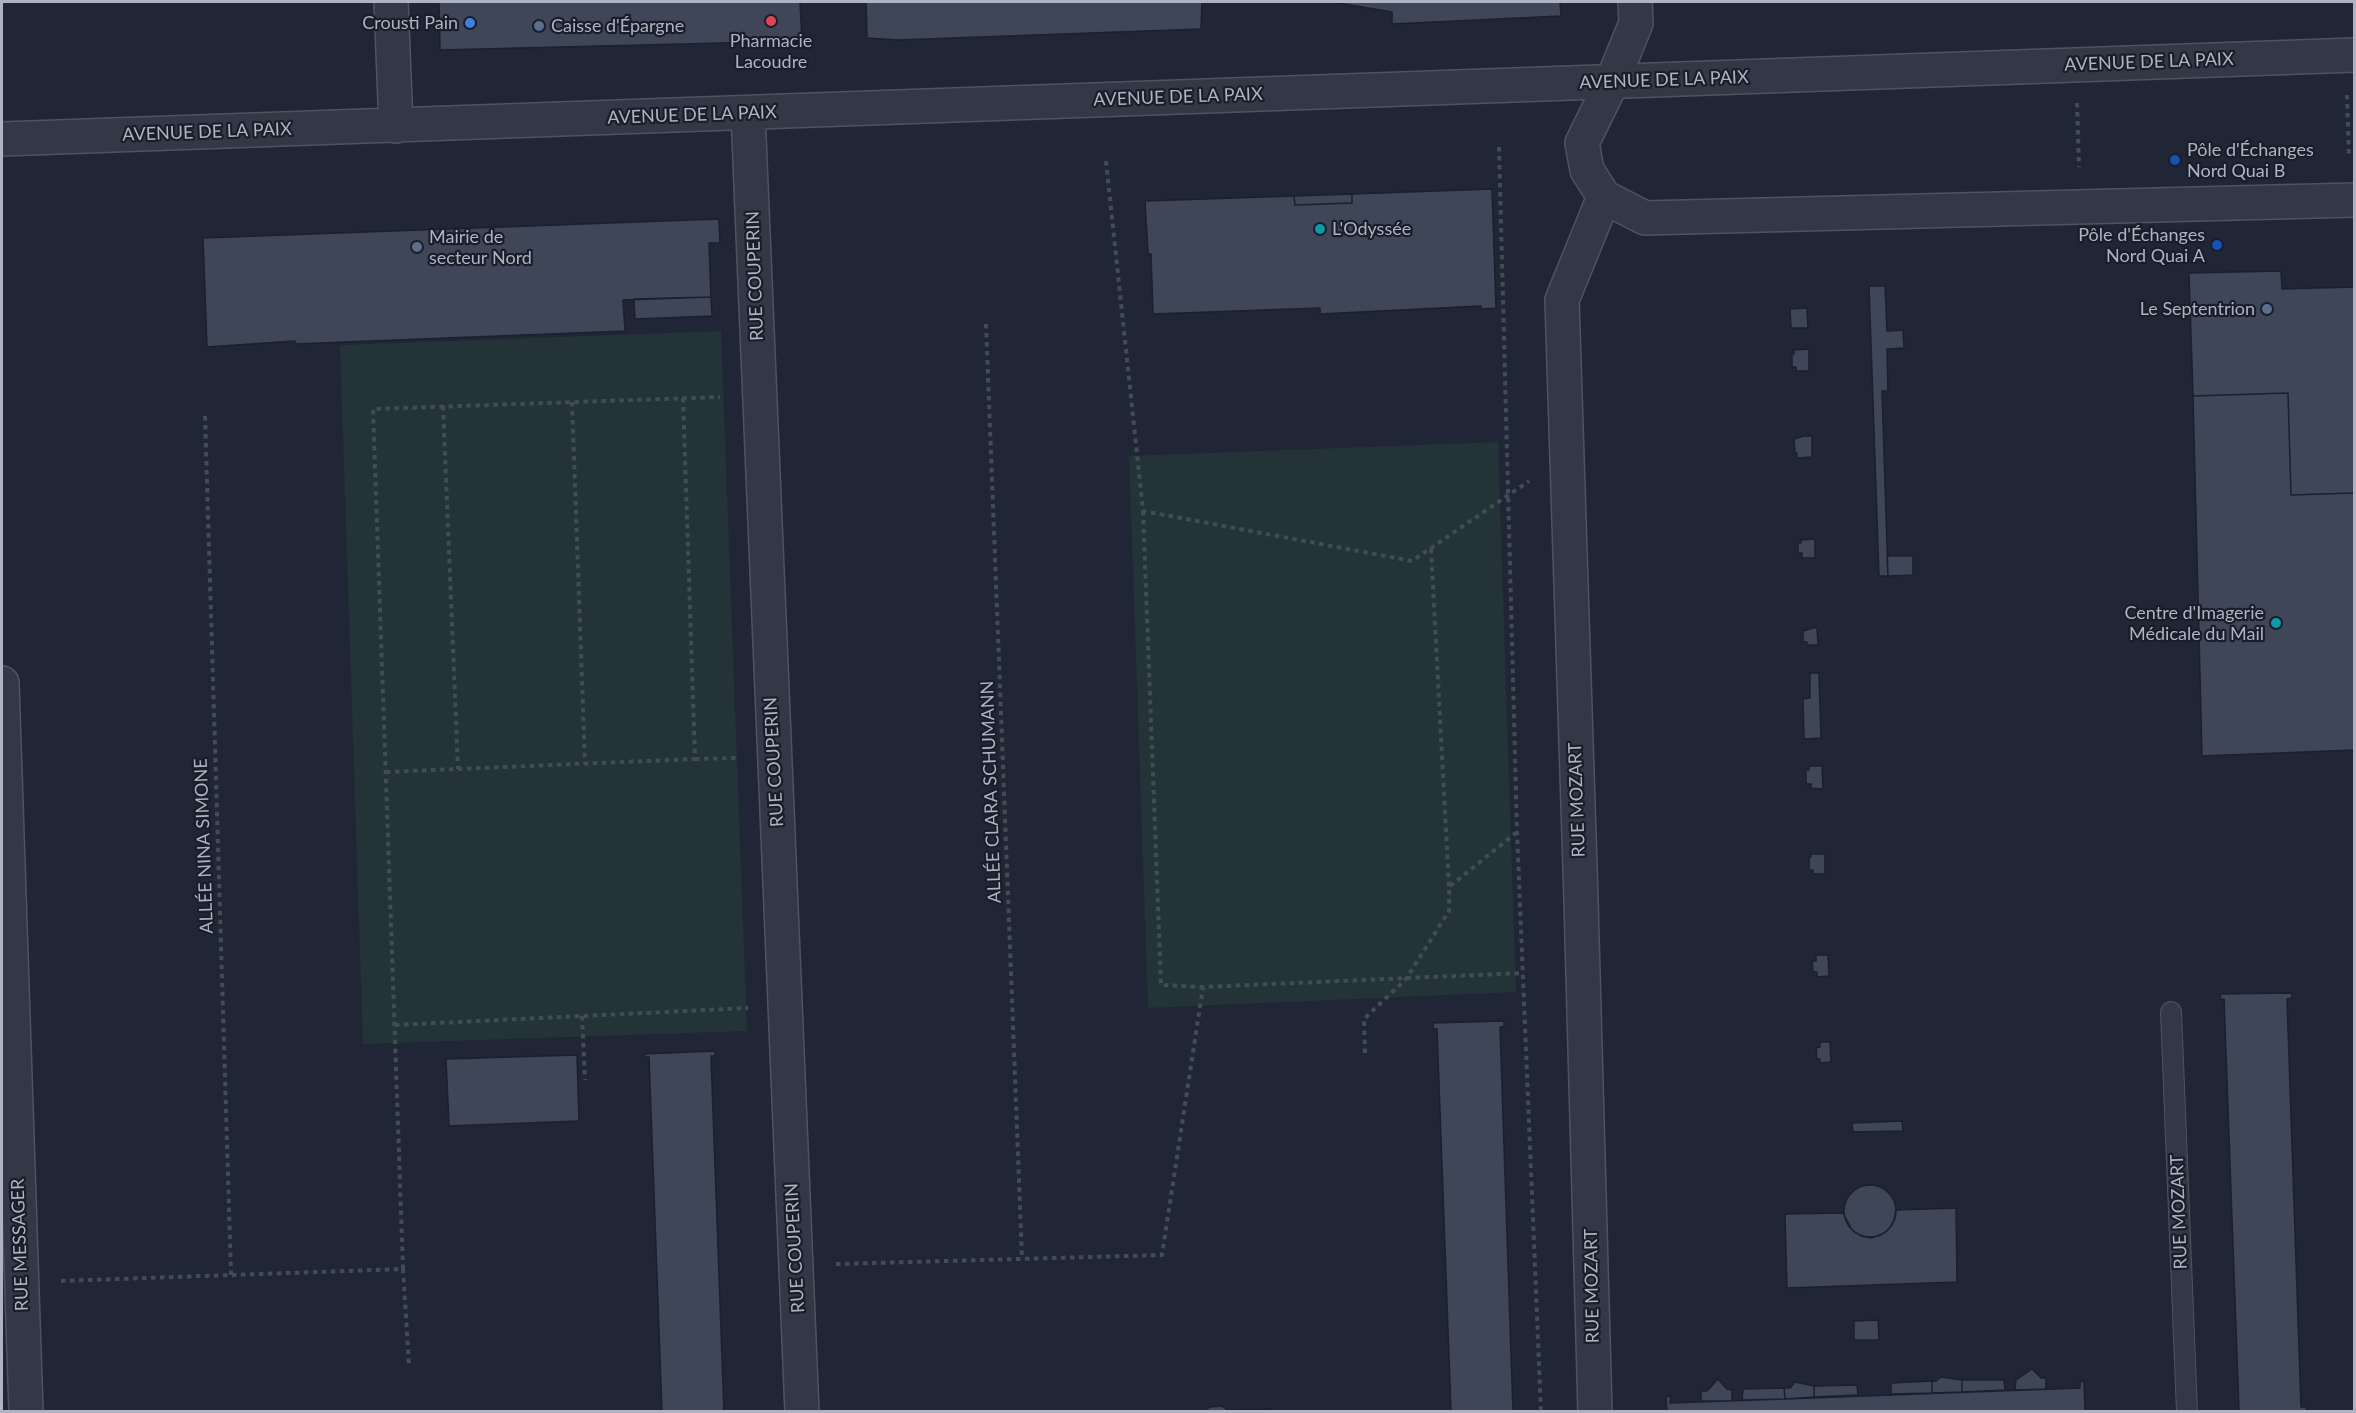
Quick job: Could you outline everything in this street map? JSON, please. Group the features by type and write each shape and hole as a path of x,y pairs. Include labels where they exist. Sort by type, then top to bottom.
{"street":[{"path":"391,2 396,126"},
{"path":"1635,2 1636,23 1612,82 1582,143 1587,170 1604,198 1645,218 2355,200"},
{"name":"AVENUE DE LA PAIX","path":"2,139 2074,65 2351,70"},
{"name":"RUE COUPERIN","path":"748,113 802,1412"},
{"name":"RUE MOZART","path":"1595,1412 1589,1146 1581,972 1562,300 1604,198"},
{"name":"RUE MESSAGER","path":"2,682 26,1412"}],"lane":[{"name":"RUE MOZART","path":"2171,1012 2187,1412"}],"path":[{"path":"2074,65 2078,126 2079,207"},
{"path":"2349,158 2351,70"},
{"path":"1499,147 1517,832 1541,1412"},
{"path":"1106,161 1143,511 1161,985 1203,987 1523,973"},
{"name":"ALLÉE CLARA SCHUMANN","path":"986,324 1022,1259"},
{"path":"409,1365 403,1269 373,409 760,395"},
{"path":"683,398 695,759"},
{"path":"572,402 585,764"},
{"path":"443,406 458,769"},
{"name":"ALLÉE NINA SIMONE","path":"205,416 231,1275"},
{"path":"1143,511 1412,561 1567,456"},
{"path":"1365,1053 1365,1019 1406,979 1449,911 1431,549"},
{"path":"386,772 748,757"},
{"path":"1449,887 1517,832"},
{"path":"796,1265 1162,1255 1203,987"},
{"path":"395,1025 785,1006"},
{"path":"582,1016 585,1080"},
{"path":"22,1283 403,1269"}],"shaded area":[{"path":"721,331 747,1031 363,1044 340,345"},
{"path":"1498,442 1516,992 1148,1008 1129,456"}],"building":[{"path":"439,2 800,2 802,41 440,50"},
{"path":"866,2 1202,2 1201,29 898,40 867,38"},
{"path":"1332,2 1560,2 1561,16 1392,24 1392,12"},
{"name":"L'Odyssée","path":"1492,189 1496,308 1481,309 1481,306 1320,314 1320,308 1153,314 1151,254 1148,254 1145,201 1294,196 1295,205 1352,203 1352,194"},
{"path":"1352,194 1352,203 1295,205 1294,196"},
{"path":"719,219 720,243 709,243 711,297 623,300 625,331 295,344 295,341 207,347 203,238"},
{"path":"2281,271 2282,289 2354,287 2354,493 2291,495 2288,393 2193,396 2189,273"},
{"path":"1869,286 1885,286 1887,331 1903,330 1904,348 1887,349 1888,391 1882,391 1888,576 1879,576"},
{"path":"711,297 712,316 635,319 634,299"},
{"path":"1807,308 1808,328 1791,328 1790,309"},
{"path":"1809,349 1809,371 1796,371 1796,367 1792,367 1794,350"},
{"name":"Centre d'Imagerie Médicale du Mail","path":"2288,393 2291,495 2354,493 2354,750 2202,756 2193,396"},
{"path":"1812,436 1812,457 1797,458 1794,439"},
{"path":"1815,539 1815,558 1802,558 1802,553 1798,553 1798,543 1801,543 1801,540"},
{"path":"1887,556 1913,556 1913,575 1888,576"},
{"path":"1817,627 1818,645 1807,645 1807,642 1803,642 1803,631"},
{"path":"1810,673 1819,673 1821,738 1804,739 1803,699 1810,698"},
{"path":"1809,766 1822,766 1823,789 1811,788 1811,784 1806,784 1806,770 1809,770"},
{"path":"1811,854 1825,854 1825,874 1813,874 1813,870 1809,870"},
{"path":"1816,955 1828,955 1829,976 1817,977 1817,972 1813,972 1812,961 1816,961"},
{"path":"2292,993 2292,998 2287,999 2301,1407 2306,1407 2307,1411 2235,1412 2239,1410 2224,999 2221,1000 2220,994"},
{"path":"1504,1021 1504,1027 1500,1027 1513,1412 1451,1412 1437,1029 1433,1029 1433,1023"},
{"path":"1820,1042 1830,1042 1831,1062 1820,1063 1820,1059 1817,1059 1816,1048 1820,1047"},
{"path":"715,1051 715,1056 711,1056 724,1412 662,1412 649,1057 645,1057 644,1054"},
{"path":"577,1055 579,1121 449,1126 446,1059"},
{"path":"1902,1121 1903,1131 1853,1132 1852,1123"},
{"path":"1870,1185 1880,1187 1888,1193 1894,1201 1896,1211 1894,1221 1888,1229 1880,1235 1870,1237 1860,1235 1852,1229 1846,1221 1844,1211 1846,1201 1852,1193 1860,1187"},
{"path":"1956,1208 1957,1282 1787,1288 1785,1214 1843,1213 1852,1230 1861,1236 1871,1238 1889,1229 1896,1210"},
{"path":"1878,1320 1879,1340 1854,1340 1854,1321"},
{"path":"2032,1369 2041,1378 2046,1378 2046,1389 2015,1390 2016,1380"},
{"path":"1941,1377 1962,1380 1962,1392 1932,1393 1932,1381"},
{"path":"1718,1379 1727,1389 1732,1390 1732,1401 1701,1401 1701,1391 1707,1391"},
{"path":"1962,1380 2004,1380 2005,1390 1962,1392"},
{"path":"1932,1381 1932,1393 1891,1394 1891,1383"},
{"path":"2084,1381 2085,1412 1667,1412 1666,1397 1671,1396 1670,1403 2080,1388 2080,1382"},
{"path":"1795,1382 1814,1386 1814,1397 1785,1399 1784,1388 1790,1388"},
{"path":"1857,1385 1858,1395 1814,1397 1814,1386"},
{"path":"1784,1388 1785,1399 1742,1400 1743,1389"},
{"path":"1222,1406 1230,1412 1201,1412 1210,1407"},
{"path":"1273,1409 1273,1412 1230,1412 1230,1410"}],"place":[{"name":"Pharmacie Lacoudre","path":"771,21"},
{"name":"Crousti Pain","path":"470,23"},
{"name":"Caisse d'Épargne","path":"539,26"},
{"name":"Pôle d'Échanges Nord Quai B","path":"2175,160"},
{"name":"L'Odyssée","path":"1320,229"},
{"name":"Pôle d'Échanges Nord Quai A","path":"2217,245"},
{"name":"Mairie de secteur Nord","path":"417,247"},
{"name":"Le Septentrion","path":"2267,309"},
{"name":"Centre d'Imagerie Médicale du Mail","path":"2276,623"}]}
